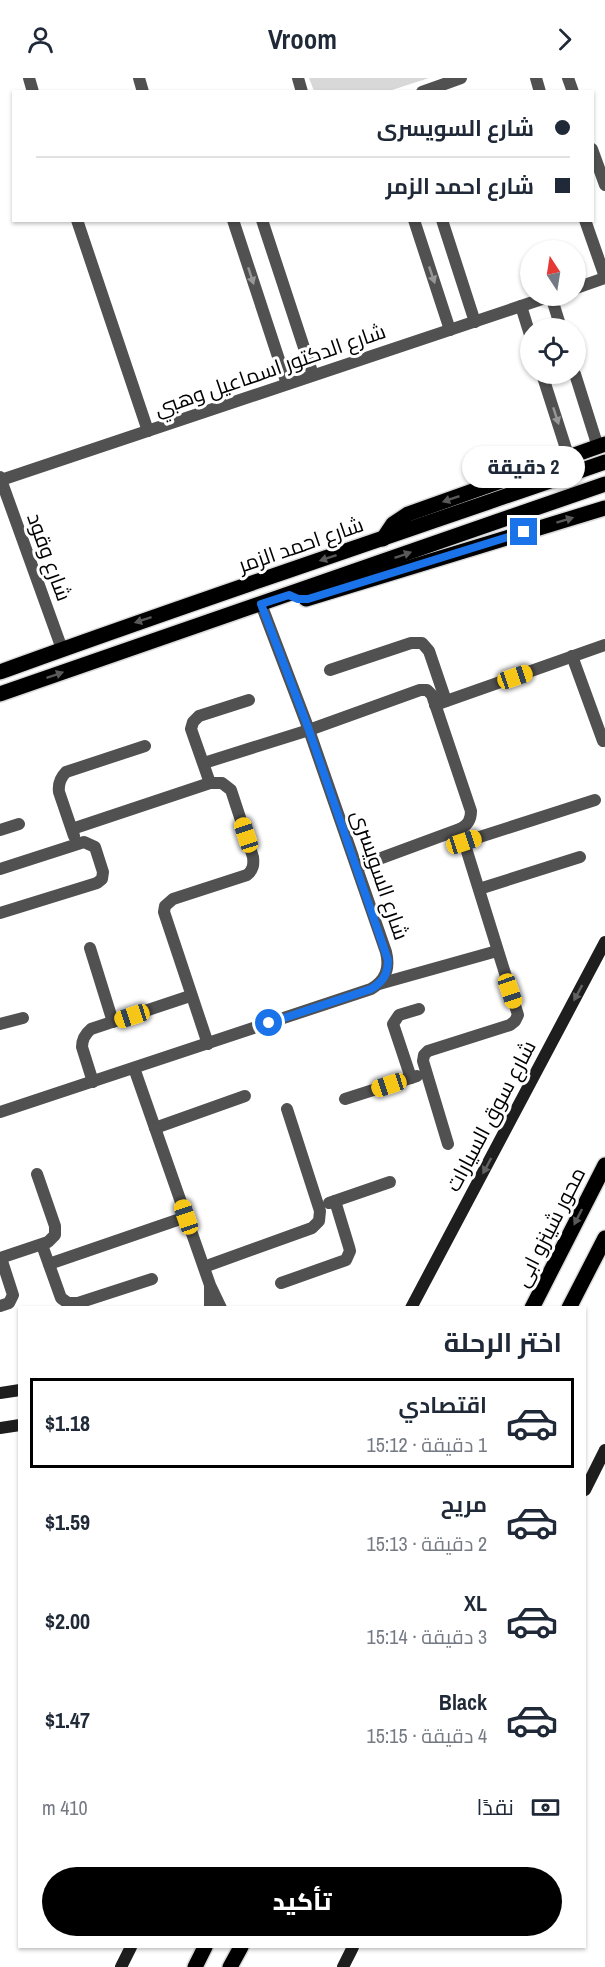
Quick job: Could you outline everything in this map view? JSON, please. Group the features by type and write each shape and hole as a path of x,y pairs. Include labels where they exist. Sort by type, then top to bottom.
{"main road":[{"name":"شارع احمد الزمر","path":"0,672 126,625 383,539 393,524 408,514 601,446"},
{"path":"383,539 605,462"},
{"path":"289,595 605,484"},
{"name":"شارع احمد الزمر","path":"0,694 289,595 298,599 308,599 605,508"},
{"name":"محور شينزو ابى","path":"533,1306 605,1165"},
{"path":"570,1306 605,1238"},
{"path":"195,1967 204,1948"},
{"path":"230,1967 240,1948"}],"street":[{"path":"428,90 461,78"},
{"path":"594,155 605,185"},
{"path":"77,222 148,431"},
{"path":"234,222 287,384"},
{"path":"263,222 313,375"},
{"path":"415,222 450,330"},
{"path":"443,222 474,322"},
{"path":"586,222 605,278 586,285"},
{"path":"521,306 525,318"},
{"name":"شارع الدكتور اسماعيل وهبي","path":"0,478 521,306"},
{"path":"545,384 569,458"},
{"path":"579,384 601,446"},
{"name":"شارع وقود","path":"0,478 62,649"},
{"name":"شارع السويسرى","path":"261,604 309,730 388,960 388,969 379,984"},
{"path":"330,670 411,643 422,643 429,651 471,811 469,822 460,829 357,867"},
{"path":"441,703 605,645"},
{"path":"572,656 603,741"},
{"path":"204,763 309,730 420,690 429,692 441,703"},
{"path":"210,783 191,729 195,718 249,700"},
{"path":"77,844 59,792 62,776 66,772 146,746"},
{"path":"72,829 210,783 222,783 231,790 254,862 251,872 173,899 165,906 165,917 207,1044"},
{"path":"464,842 595,800"},
{"path":"0,830 19,824"},
{"path":"448,1143 423,1058 428,1051 510,1025 515,1021 517,1011 496,951 460,829"},
{"path":"0,869 77,844 88,843 95,847 104,872 100,881 0,913"},
{"path":"479,889 580,857"},
{"name":"شارع سوق السيارات","path":"412,1306 605,942"},
{"path":"90,948 113,1022"},
{"path":"0,1112 371,989 379,984 496,951"},
{"path":"93,1082 82,1042 91,1029 190,996"},
{"path":"411,1078 393,1024 399,1016 419,1009"},
{"path":"0,1024 23,1018"},
{"path":"134,1068 210,1285 220,1306"},
{"path":"345,1100 427,1073"},
{"path":"156,1128 245,1096"},
{"path":"204,1268 312,1228 319,1221 318,1207 287,1109"},
{"path":"0,1306 9,1303 13,1295 1,1258 42,1245 52,1239 55,1231 37,1174"},
{"path":"318,1207 390,1182"},
{"path":"281,1283 346,1260 350,1251 335,1201"},
{"path":"49,1264 186,1217"},
{"path":"42,1245 61,1298 73,1304 152,1279"},
{"path":"210,1285 210,1306"},
{"path":"0,1393 18,1390"},
{"path":"0,1428 18,1425"},
{"path":"586,1488 605,1450"},
{"path":"121,1967 130,1948"},
{"path":"343,1967 352,1948"}],"shaded area":[{"path":"309,78 429,78 392,90 314,90"}],"route":[{"path":"269,1023 371,989 384,977 388,969 388,960 309,730 261,604 289,595 298,599 308,599 524,532"}]}
